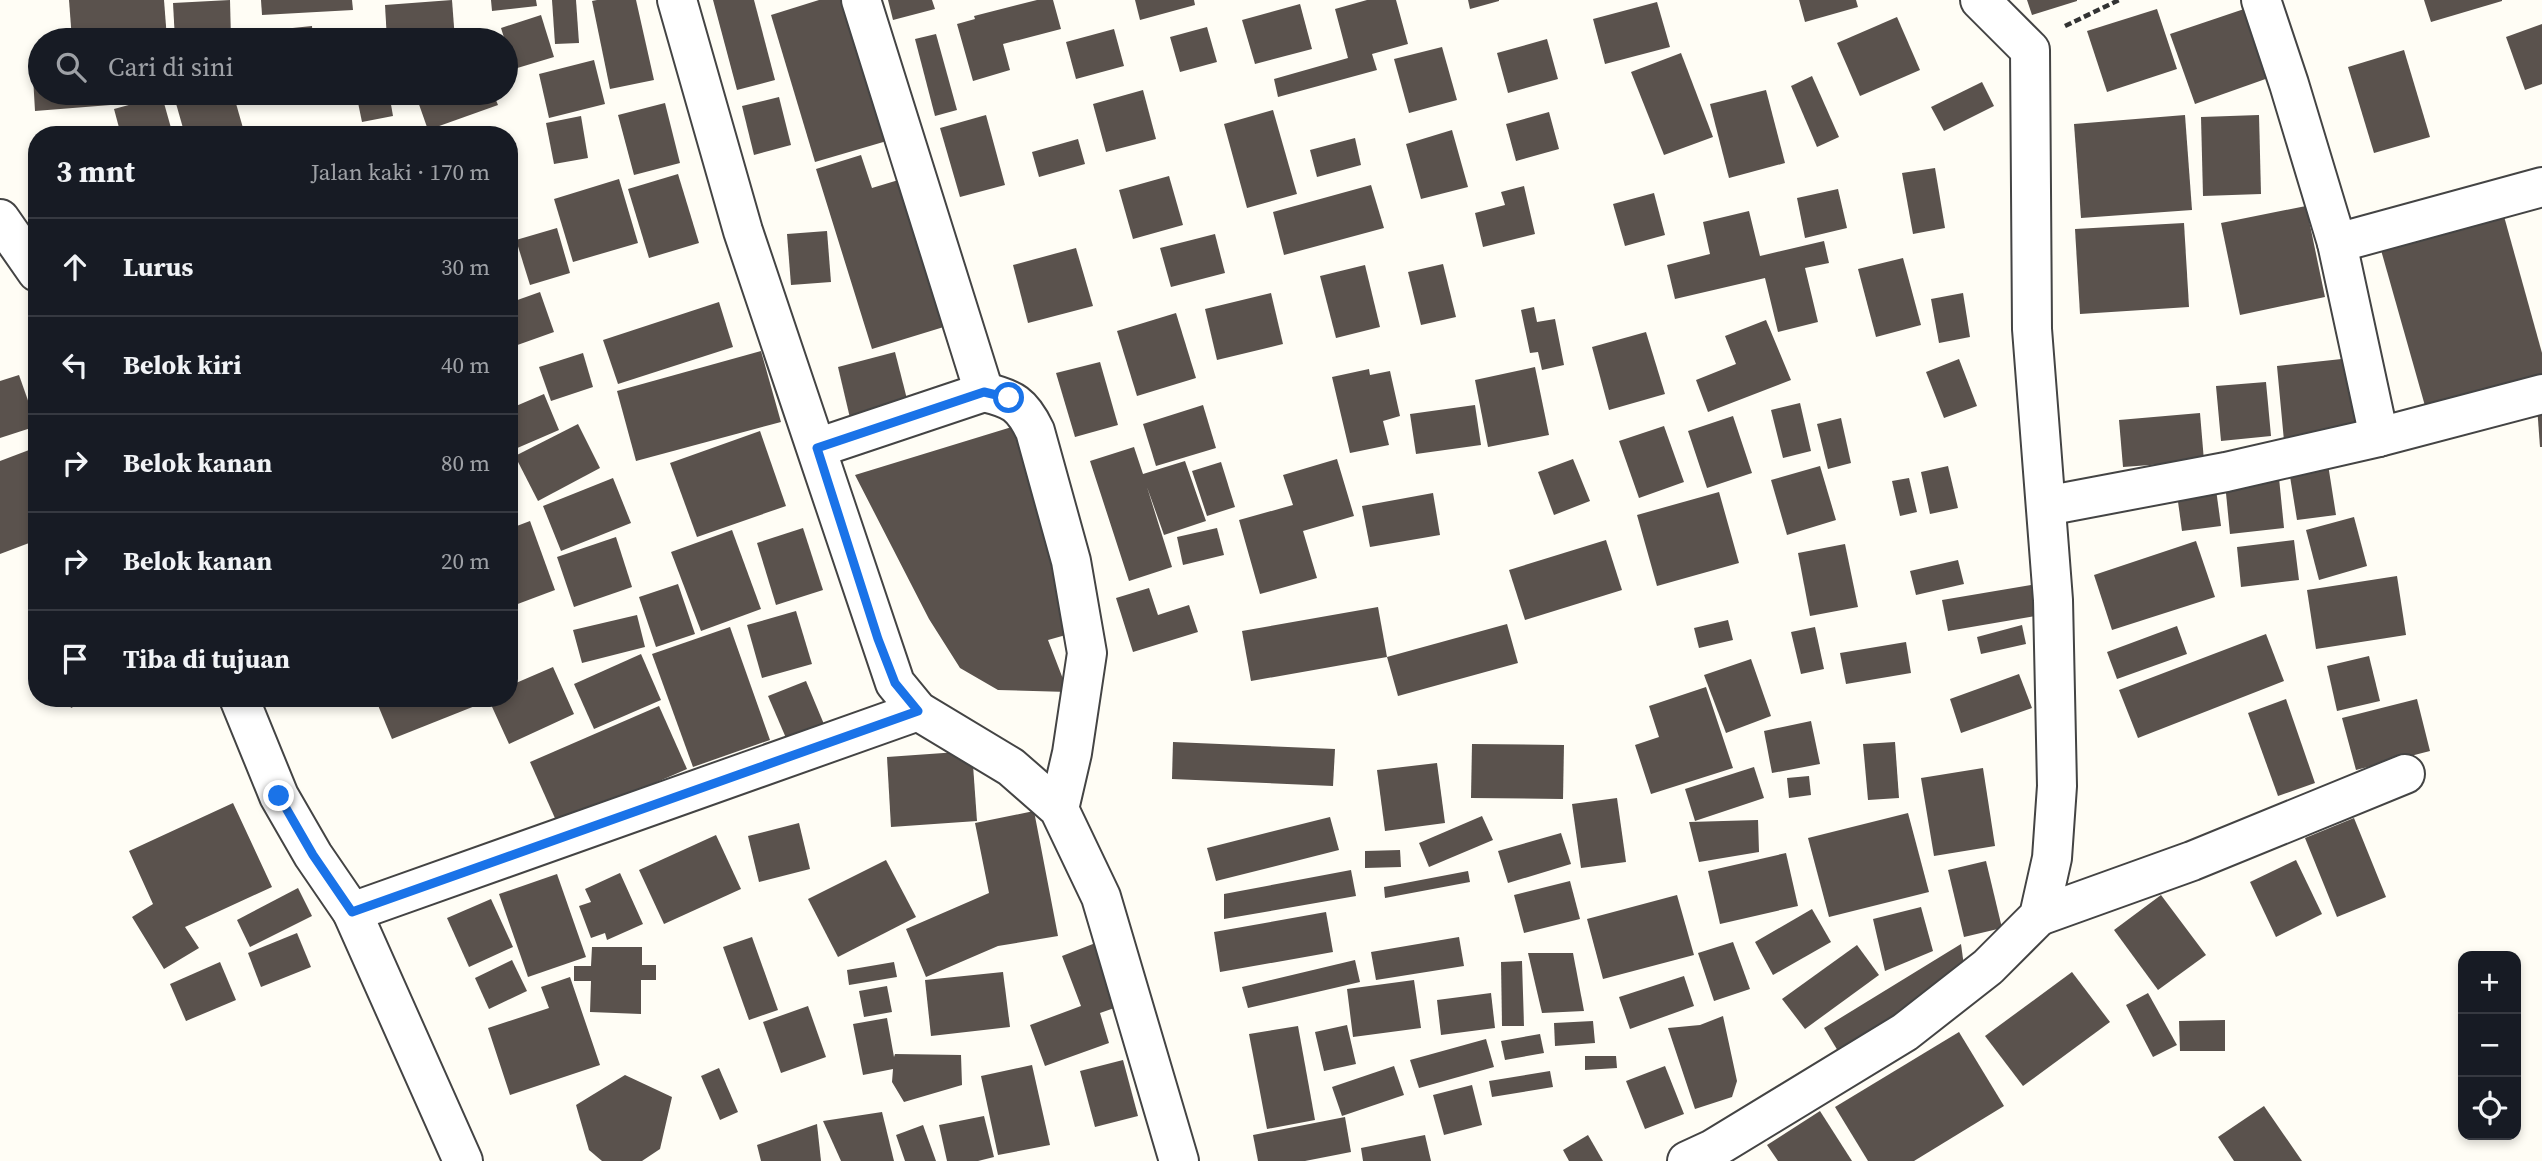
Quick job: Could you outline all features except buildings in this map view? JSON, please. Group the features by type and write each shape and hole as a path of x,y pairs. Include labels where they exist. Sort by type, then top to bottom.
{"street":[{"path":"677,0 743,231 895,683 918,711 1011,767 1059,809 1101,897 1179,1161"},
{"path":"861,0 984,392"},
{"path":"1980,0 2030,50 2032,329 2053,600 2057,786 2052,858 2039,916"},
{"path":"2261,0 2337,243 2379,437"},
{"path":"2337,243 2542,187"},
{"path":"0,219 28,259"},
{"path":"817,448 984,392 1009,398 1027,413 1035,431 1070,561 1087,653 1072,754 1059,809"},
{"path":"2046,506 2226,472 2379,437 2542,394"},
{"path":"243,707 279,796 313,855 352,912 463,1161"},
{"path":"352,912 918,711"},
{"path":"1687,1161 1713,1149 1905,1032 1988,967 2039,916 2192,861 2405,774"}],"path":[{"path":"2030,50 2046,37 2085,15 2119,0"}],"route":[{"path":"279,796 313,855 352,912 918,711 895,683 878,639 817,448 984,392 1009,398"}]}
